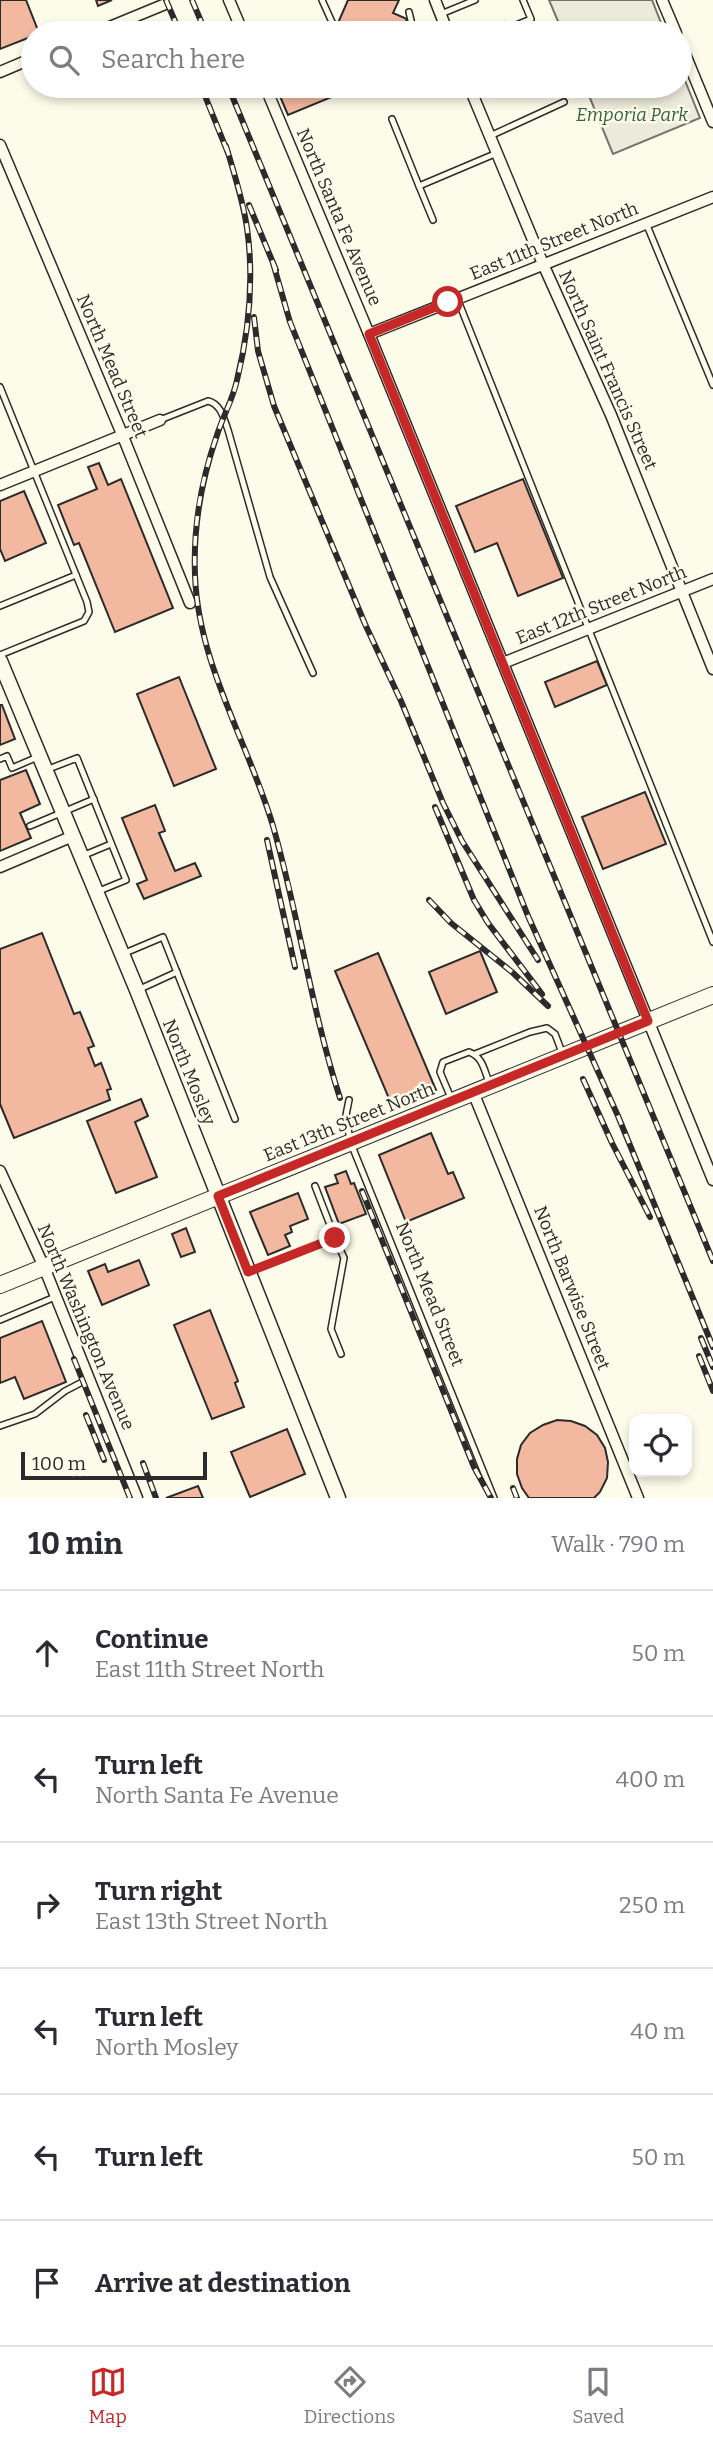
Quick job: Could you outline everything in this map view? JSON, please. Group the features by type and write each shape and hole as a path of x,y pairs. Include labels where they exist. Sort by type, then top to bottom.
{"main road":[{"name":"East 13th Street North","path":"0,1285 713,995"}],"street":[{"path":"229,0 238,21"},
{"path":"435,0 443,21"},
{"path":"662,0 671,21"},
{"path":"124,21 163,5"},
{"path":"0,72 21,63"},
{"path":"692,71 713,122"},
{"name":"North Santa Fe Avenue","path":"270,98 369,334 713,1180"},
{"name":"North Saint Francis Street","path":"474,98 543,264 611,415 713,668"},
{"name":"North Mead Street","path":"0,145 190,603"},
{"name":"East 11th Street North","path":"369,334 713,197"},
{"path":"0,485 160,419"},
{"name":"East 12th Street North","path":"503,663 713,579"},
{"name":"North Mosley","path":"1,663 6,694 40,756 137,990 338,1498"},
{"path":"0,867 73,836"},
{"name":"North Barwise Street","path":"473,1092 638,1498"},
{"name":"North Washington Avenue","path":"0,1171 44,1267 137,1498"}],"lane":[{"path":"322,0 331,21"},
{"path":"440,14 475,0"},
{"path":"523,0 531,19 526,21"},
{"path":"409,12 411,21"},
{"path":"490,136 564,103"},
{"path":"392,119 433,220"},
{"path":"419,186 497,153"},
{"path":"646,223 713,385"},
{"path":"457,298 713,942"},
{"path":"0,387 87,602 87,618 1,663"},
{"path":"160,419 208,401 214,402 219,408 228,430 270,577 313,673"},
{"path":"0,606 76,575"},
{"path":"0,759 7,756 12,768 40,756"},
{"path":"46,771 78,758 125,880 96,892"},
{"path":"30,826 94,800"},
{"path":"81,856 111,844"},
{"path":"122,955 163,937 235,1119"},
{"path":"137,990 177,972"},
{"path":"475,1054 547,1028 555,1034 564,1056"},
{"path":"452,1101 440,1072 443,1062 469,1052 475,1054 479,1057 490,1085"},
{"name":"North Mead Street","path":"349,1100 346,1115 350,1141 494,1498"},
{"path":"315,1186 344,1258 331,1329 341,1354"},
{"path":"248,1272 335,1238"},
{"path":"0,1328 2,1320 56,1297"},
{"path":"0,1426 35,1414 65,1391 90,1378"}],"green space":[{"path":"549,0 652,0 660,21 558,21"},
{"name":"Emporia Park","path":"590,98 692,98 700,118 613,154"}],"building":[{"path":"0,0 26,0 34,21 21,21 21,41 0,49"},
{"path":"96,0 112,0 98,6"},
{"path":"348,0 399,0 393,13 407,19 406,21 339,21"},
{"path":"281,98 329,98 288,115"},
{"path":"99,463 108,485 121,479 173,608 115,632 79,543 74,545 58,505 97,489 88,467"},
{"path":"523,479 563,578 518,596 497,543 475,552 456,506"},
{"path":"24,491 46,543 5,561 0,549 0,501"},
{"path":"597,661 607,685 555,707 545,682"},
{"path":"179,677 216,769 174,786 137,694"},
{"path":"0,705 15,739 0,745"},
{"path":"26,770 40,804 20,813 31,838 0,851 0,780"},
{"path":"645,792 666,844 603,869 582,817"},
{"path":"155,805 165,831 159,833 175,871 195,863 201,876 144,899 137,884 147,880 122,818"},
{"path":"42,933 74,1014 80,1012 94,1046 88,1048 95,1066 101,1063 111,1089 107,1090 110,1100 14,1138 0,1104 0,949"},
{"path":"480,951 497,992 446,1014 429,972"},
{"path":"378,953 436,1090 393,1108 335,971"},
{"path":"141,1099 148,1116 135,1122 157,1177 116,1193 87,1121"},
{"path":"431,1133 448,1174 453,1172 464,1198 406,1222 379,1155"},
{"path":"346,1171 351,1184 354,1183 366,1214 339,1224 325,1187 338,1183 335,1175"},
{"path":"298,1193 308,1219 290,1226 292,1232 285,1235 290,1246 268,1255 250,1212"},
{"path":"186,1228 195,1252 181,1257 172,1234"},
{"path":"139,1260 149,1285 102,1305 88,1271 105,1264 108,1272"},
{"path":"210,1310 238,1381 235,1383 244,1407 212,1419 174,1325"},
{"path":"42,1321 66,1382 24,1399 15,1377 0,1383 0,1338"},
{"path":"557,1420 585,1426 597,1435 605,1448 607,1478 594,1498 529,1498 522,1488 517,1474 521,1445 530,1433"},
{"path":"287,1429 305,1474 250,1497 231,1452"},
{"path":"198,1486 203,1498 166,1498"}],"railway":[{"path":"166,0 175,21"},
{"path":"192,0 201,21"},
{"path":"206,98 228,153"},
{"path":"233,98 713,1261"},
{"path":"226,146 247,228 249,304 245,343 235,387 219,428 202,486 195,538 198,608 214,671 273,826 321,1031 340,1098"},
{"path":"249,205 276,270"},
{"path":"273,263 290,322 528,916 618,1116 713,1347"},
{"path":"254,317 258,351 274,406 443,803 462,841 538,960"},
{"path":"435,807 474,900 488,923 542,994"},
{"path":"267,840 295,967"},
{"path":"429,900 451,923 512,972 548,1006"},
{"path":"583,1079 650,1217"},
{"path":"362,1191 474,1467 491,1498"},
{"path":"701,1338 713,1367"},
{"path":"699,1356 713,1391"},
{"path":"74,1359 130,1498"},
{"path":"86,1415 104,1460"},
{"path":"143,1463 156,1498"},
{"path":"513,1488 517,1498"}],"route":[{"path":"335,1238 248,1272 218,1196 648,1021 369,334 448,302"}]}
